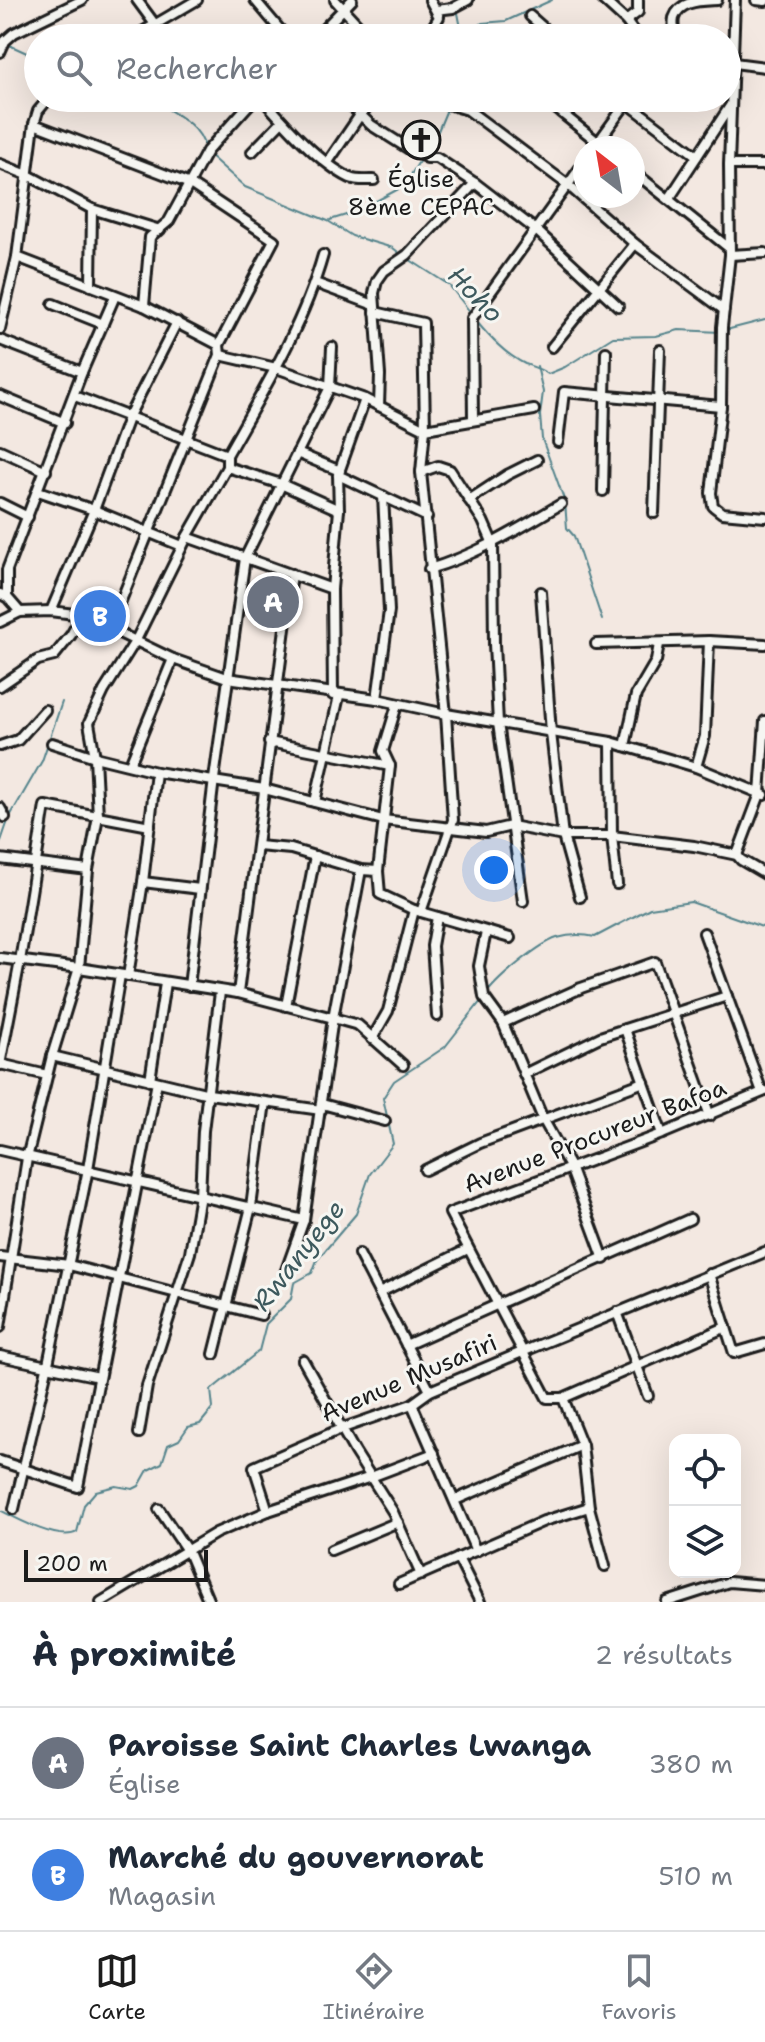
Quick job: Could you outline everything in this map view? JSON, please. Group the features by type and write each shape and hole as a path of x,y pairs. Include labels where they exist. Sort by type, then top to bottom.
{"street":[{"path":"33,24 82,0"},
{"path":"137,0 155,24 197,0"},
{"path":"255,0 275,24"},
{"path":"335,0 357,24"},
{"path":"330,24 352,0"},
{"path":"430,0 439,17 435,24"},
{"path":"603,0 628,24"},
{"path":"626,21 638,12 638,0"},
{"path":"674,24 674,18 683,5 717,0"},
{"path":"735,0 735,24"},
{"path":"756,0 765,1"},
{"path":"436,10 460,4"},
{"path":"530,16 539,24"},
{"path":"3,46 14,33 24,28"},
{"path":"741,64 765,67"},
{"path":"0,329 17,257 38,112"},
{"path":"144,306 150,237 169,221 206,153 243,112"},
{"path":"274,112 294,135 352,179 374,180"},
{"path":"357,112 371,125 424,157 437,158 475,183 536,230 618,306"},
{"path":"328,162 363,112"},
{"path":"471,112 568,185 635,244 724,310"},
{"path":"559,112 587,136"},
{"path":"605,136 619,112"},
{"path":"641,112 697,156"},
{"path":"669,199 726,112"},
{"path":"731,112 730,252 722,332 721,406 711,493 713,506 722,513 765,517"},
{"path":"252,152 282,121"},
{"path":"34,124 190,184 274,240 219,345 220,355 187,441 110,628"},
{"path":"0,164 30,176 92,209 160,230"},
{"path":"729,165 765,165"},
{"path":"473,420 473,317 573,178"},
{"path":"645,180 730,252 765,253"},
{"path":"379,406 375,309 377,281 390,266 405,258 475,183"},
{"path":"91,286 92,209"},
{"path":"552,347 635,244"},
{"path":"0,1327 27,1158 52,1056 79,968 88,870 98,816 95,757 89,723 104,691 136,640 184,541 227,467 227,455 276,368 315,283 323,255"},
{"path":"17,257 144,306 219,345"},
{"path":"315,283 375,309 423,323 425,429 421,472 446,714 453,820 417,911 388,1011 372,1039"},
{"path":"20,612 3,596 7,570 82,372 115,296"},
{"path":"53,304 103,324"},
{"path":"51,611 94,510 128,418 177,322"},
{"path":"0,340 82,372"},
{"path":"189,986 245,558 330,387 332,347"},
{"path":"654,513 660,350"},
{"path":"603,491 606,352"},
{"path":"220,355 276,368 365,399 425,429 534,410"},
{"path":"558,442 564,392 721,406"},
{"path":"0,396 65,423"},
{"path":"75,396 227,455"},
{"path":"315,802 336,695 332,589 339,473 365,399"},
{"path":"0,450 46,471"},
{"path":"297,453 427,517"},
{"path":"469,500 537,460"},
{"path":"421,472 438,466 450,470 483,521 493,544 498,723 523,901"},
{"path":"227,467 281,484 339,510"},
{"path":"38,491 149,533 245,558 332,589"},
{"path":"377,699 389,611 383,496"},
{"path":"0,503 28,517"},
{"path":"429,569 461,560 561,504"},
{"path":"238,993 292,574"},
{"path":"541,592 551,733 563,836 580,897"},
{"path":"0,622 20,612 51,611 82,615 173,659 227,678 377,699 611,742 696,767 762,795"},
{"path":"0,686 38,660 54,656 82,615"},
{"path":"696,767 705,736 709,641"},
{"path":"596,644 709,641 765,644"},
{"path":"625,746 636,695 656,661 659,644"},
{"path":"130,764 173,659"},
{"path":"397,705 383,751 390,766 378,871 380,894 417,911 510,938"},
{"path":"0,746 18,740 45,710"},
{"path":"737,855 762,795 765,721"},
{"path":"269,742 390,766"},
{"path":"611,742 612,836 617,884"},
{"path":"52,743 156,772 264,789 383,820 486,832 511,826 563,836 612,836 694,846 737,855 765,874"},
{"path":"14,1509 88,1169 103,1068 143,882 156,772"},
{"path":"47,1075 0,1064 45,806 150,826"},
{"path":"258,846 291,849 361,870 378,871"},
{"path":"286,1006 315,856"},
{"path":"0,859 88,870"},
{"path":"285,1273 304,1220 333,1018 361,870"},
{"path":"143,882 200,889"},
{"path":"437,917 432,946 437,1016"},
{"path":"486,932 479,966 484,997 503,1023 543,1119 570,1167 604,1259"},
{"path":"704,933 764,1092"},
{"path":"0,958 238,993 333,1018 358,1025 403,1065"},
{"path":"503,1023 581,988 655,962 710,1116"},
{"path":"0,1461 78,1487 140,1181 165,983"},
{"path":"139,1433 147,1386 190,1253 200,1195 203,1131 220,992"},
{"path":"524,1074 600,1037 727,996"},
{"path":"625,1029 662,1134"},
{"path":"52,1056 209,1094 322,1107 385,1121"},
{"path":"425,1170 480,1143 644,1082"},
{"name":"Avenue Procureur Bafoa","path":"563,1398 547,1398 450,1213 710,1116 764,1092"},
{"path":"214,1354 251,1207 265,1102"},
{"path":"0,1150 304,1220"},
{"path":"406,1345 690,1219"},
{"path":"379,1293 468,1249"},
{"name":"Avenue Musafiri","path":"268,1511 254,1467 343,1428 412,1404 430,1391 765,1252"},
{"path":"359,1254 430,1391"},
{"path":"0,1257 69,1265 261,1315"},
{"path":"709,1274 734,1353 765,1344"},
{"path":"617,1312 648,1396"},
{"path":"605,1566 589,1507 582,1445 563,1398 726,1327"},
{"path":"0,1356 99,1377"},
{"path":"303,1360 398,1522 421,1575"},
{"path":"412,1404 476,1551"},
{"path":"455,1500 582,1445"},
{"path":"101,1602 216,1533 268,1511 434,1453"},
{"path":"399,1584 544,1521 589,1507"},
{"path":"159,1509 188,1552 209,1602"},
{"path":"331,1550 398,1522"},
{"path":"458,1558 480,1602"},
{"path":"667,1602 729,1582 765,1585"}],"waterway":[{"path":"481,24 506,21 552,0"},
{"path":"457,8 460,24"},
{"name":"Hoho","path":"7,44 24,52"},
{"name":"Hoho","path":"172,112 191,125 205,149"},
{"path":"424,154 446,112"},
{"name":"Hoho","path":"208,154 245,187 328,221 352,236 393,248 402,255"},
{"path":"330,220 356,212 404,186 420,160"},
{"name":"Hoho","path":"407,258 449,285 471,313"},
{"name":"Hoho","path":"726,330 765,320"},
{"name":"Hoho","path":"477,322 511,356 548,374 613,337 656,336 679,330 720,332"},
{"path":"537,366 543,392 540,415 542,439 565,502 567,528 574,536 602,620"},
{"path":"0,844 9,818 42,761 62,702"},
{"name":"Rwanyege","path":"487,993 500,978 549,941 572,935 595,937 650,908 691,902 765,928"},
{"name":"Rwanyege","path":"0,1510 50,1532 77,1532 84,1505 96,1491 116,1486 133,1489 139,1486 148,1470 162,1463 168,1445 179,1440 188,1427 200,1424 213,1408 211,1390 259,1351 266,1324 291,1299 294,1283 312,1273 317,1260 356,1214 370,1174 393,1144 383,1098 394,1081 445,1047 481,1001"}],"place":[{"name":"Église 8ème CEPAC","path":"421,140"},
{"name":"Paroisse Saint Charles Lwanga","path":"273,602"},
{"name":"Marché du gouvernorat","path":"100,616"}]}
